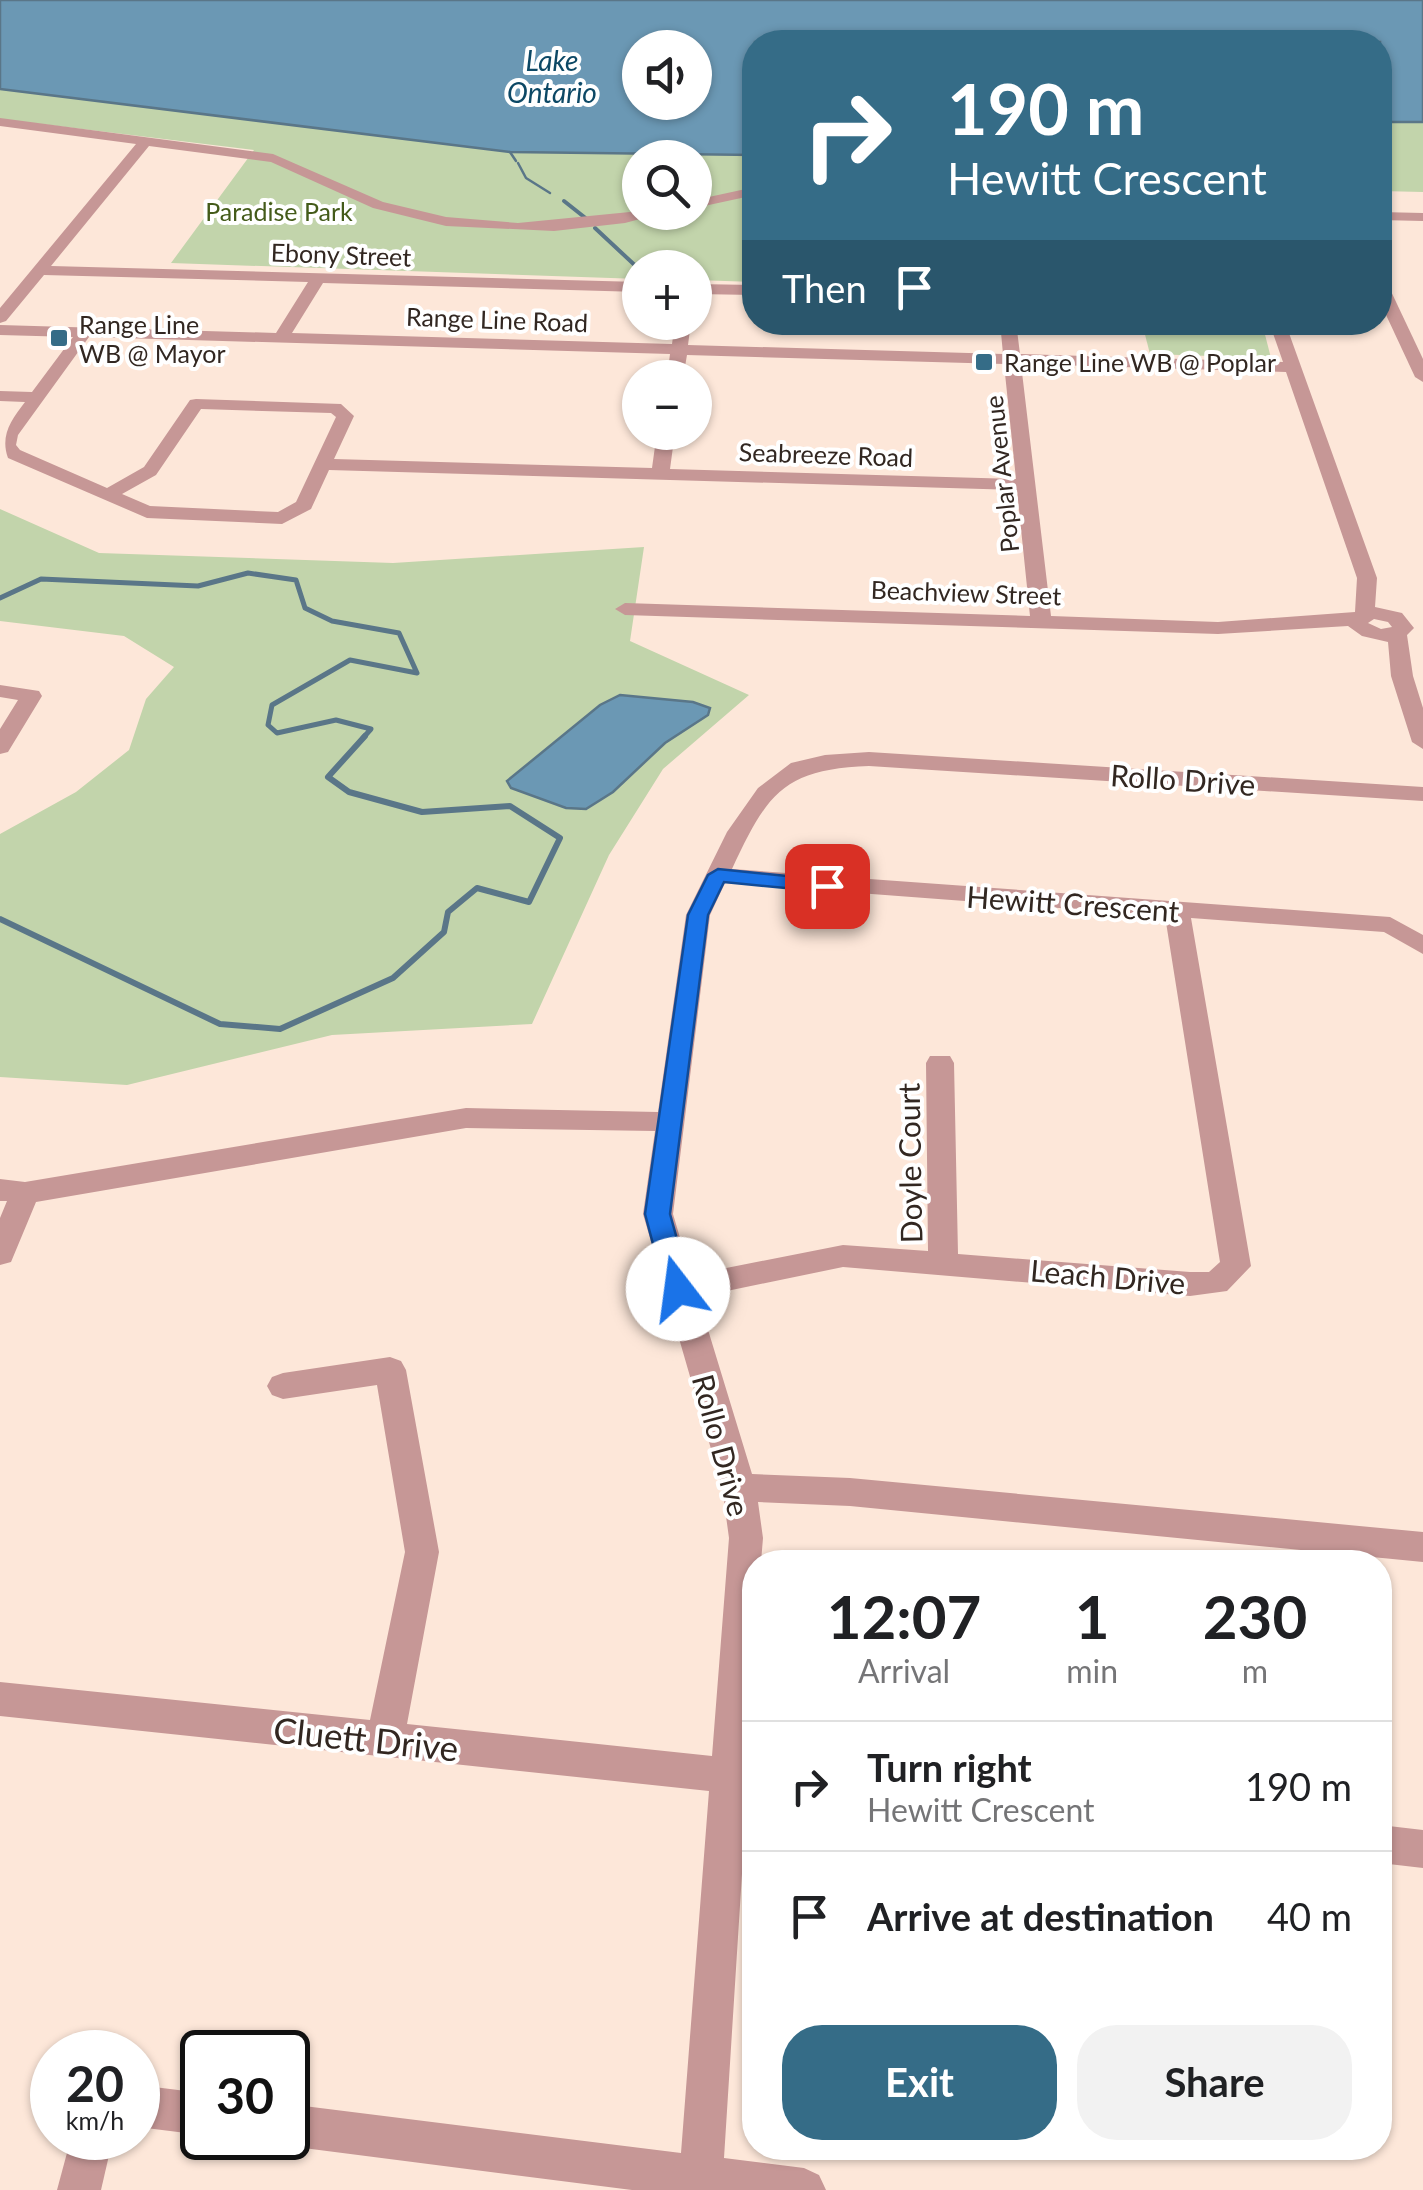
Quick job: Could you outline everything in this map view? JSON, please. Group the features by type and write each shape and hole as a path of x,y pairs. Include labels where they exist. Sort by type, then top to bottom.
{"street":[{"path":"0,122 284,161 374,204 440,220 494,226 572,225 622,218"},
{"path":"0,318 146,141"},
{"path":"712,200 742,194"},
{"path":"1392,216 1423,217"},
{"name":"Ebony Street","path":"40,270 622,286"},
{"path":"281,338 318,278"},
{"path":"712,289 742,290"},
{"path":"1392,310 1423,376"},
{"name":"Range Line Road","path":"0,330 1292,366"},
{"path":"85,332 9,435 8,445 14,454 107,496 148,512 282,518 304,505 345,416 335,408 196,404 150,471 107,496"},
{"name":"Poplar Avenue","path":"1010,335 1041,621"},
{"path":"1281,335 1367,578 1390,625 1394,670 1402,676 1423,742"},
{"path":"677,360 680,340"},
{"path":"0,396 36,397"},
{"path":"660,473 663,450"},
{"name":"Seabreeze Road","path":"324,464 1026,485"},
{"name":"Beachview Street","path":"625,609 1218,628 1390,625"},
{"path":"0,691 31,696 0,747"},
{"name":"Rollo Drive","path":"746,1550 739,1488 658,1214 698,915 754,805 802,766 870,759 1423,794"},
{"name":"Hewitt Crescent","path":"718,875 1390,926 1423,946"},
{"name":"Leach Drive","path":"678,1289 844,1256 1216,1283 1236,1266 1177,911"},
{"name":"Doyle Court","path":"940,1063 943,1262"},
{"path":"0,1254 12,1192 466,1118 672,1122"},
{"path":"283,1386 390,1370 422,1552 385,1740"},
{"path":"739,1488 850,1492 1423,1547"},
{"name":"Cluett Drive","path":"0,1699 742,1777"},
{"name":"Rollo Drive","path":"701,2182 742,1787"},
{"path":"1392,1845 1423,1848"},
{"path":"310,2128 701,2182 804,2190"},
{"path":"79,2190 86,2160"}],"green space":[{"name":"Paradise Park","path":"0,89 510,152 622,153 622,230 712,230 712,154 742,155 742,282 712,281 712,250 622,250 622,278 171,263 254,150 0,119"},
{"path":"1392,121 1423,122 1423,192 1392,191"},
{"path":"1145,335 1265,335 1271,358 1150,354"},
{"path":"0,509 99,553 393,563 644,547 630,641 749,695 663,769 609,855 532,1024 332,1035 127,1085 0,1077 0,834 76,792 129,750 146,699 174,667 124,636 0,621"}],"water":[{"name":"Lake Ontario","path":"0,0 1423,0 1423,122 1392,122 1392,30 742,30 742,155 712,154 712,140 622,140 622,153 510,152 0,89"},
{"path":"620,695 693,702 710,708 708,715 665,743 613,792 586,809 566,808 511,788 507,781 600,705"}],"waterway":[{"path":"510,152 516,161"},
{"path":"518,163 526,178 550,193"},
{"path":"564,201 588,220"},
{"path":"595,228 622,253"},
{"path":"0,598 41,579 198,586 248,573 296,580 305,608 332,621 399,633 417,673 350,660 272,705 268,725 277,733 336,720 371,729 363,738"},
{"path":"0,919 220,1024 280,1029 393,978 444,932 448,912 477,888 529,902 560,838 510,806 422,812 349,792 328,777 365,736"}],"place":[{"name":"Range Line WB @ Mayor","path":"59,338"},
{"name":"Range Line WB @ Poplar","path":"984,362"}],"route":[{"path":"678,1289 658,1214 698,915 718,875 827,886"}]}
